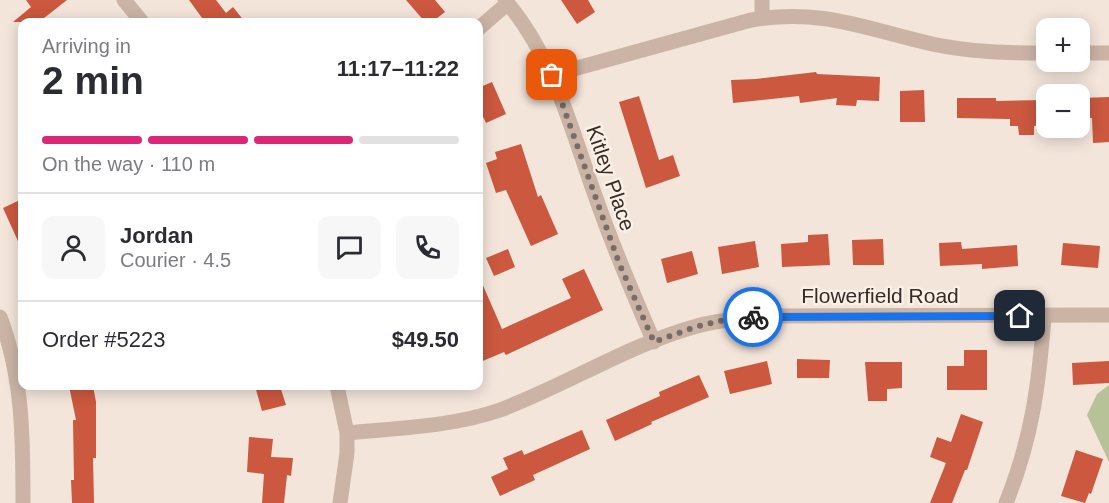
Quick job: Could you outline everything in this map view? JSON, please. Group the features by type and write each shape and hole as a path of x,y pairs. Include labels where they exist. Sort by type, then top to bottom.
{"street":[{"path":"124,0 139,18"},
{"path":"762,0 762,18"},
{"path":"483,24 507,2"},
{"name":"Kitley Place","path":"507,2 539,49 552,75 619,263 654,342"},
{"path":"552,75 762,18 784,16 828,18 866,25 932,44 970,50 1036,53"},
{"path":"1090,53 1109,53"},
{"name":"Flowerfield Road","path":"347,432 443,423 498,410 654,342 719,321 760,316 1109,315"},
{"path":"1006,503 1026,447 1035,404 1044,316"},
{"path":"0,317 12,355 18,385"},
{"path":"19,390 23,436 23,503"},
{"path":"338,390 347,432 347,453 340,503"}],"green space":[{"path":"1109,385 1109,462 1087,415 1097,394"}],"building":[{"path":"26,0 67,0 44,18 18,18 18,22 13,22 31,7"},
{"path":"189,0 216,0 226,13 233,7 242,18 202,18"},
{"path":"406,0 435,0 445,12 437,18 422,18"},
{"path":"561,0 588,0 595,12 577,24"},
{"path":"816,72 817,74 880,77 879,101 857,100 856,106 836,105 837,98 800,103 799,96 733,103 731,80"},
{"path":"492,82 506,114 486,123 483,117 483,86"},
{"path":"924,90 925,122 900,122 900,91"},
{"path":"639,96 659,160 673,155 680,176 646,188 619,102"},
{"path":"1109,97 1109,142 1093,143 1090,98"},
{"path":"957,98 996,98 996,101 1036,100 1034,135 1019,135 1018,126 1010,126 1010,119 957,118"},
{"path":"521,144 538,197 541,195 558,234 531,246 506,190 496,193 486,163 497,159 495,152"},
{"path":"18,201 18,241 3,208"},
{"path":"828,234 830,265 782,267 781,244 808,242 808,235"},
{"path":"883,239 884,265 853,265 852,240"},
{"path":"755,241 759,267 722,274 718,247"},
{"path":"961,242 962,249 1017,245 1018,266 982,269 982,264 940,266 939,243"},
{"path":"1063,243 1100,246 1098,268 1061,265"},
{"path":"508,249 515,267 494,276 486,258"},
{"path":"692,251 698,274 667,283 661,259"},
{"path":"584,269 603,310 506,355 504,352 483,361 483,285 502,329 571,298 562,279"},
{"path":"964,350 987,350 987,390 947,390 947,366 964,366"},
{"path":"797,359 830,360 829,378 797,378"},
{"path":"767,361 772,384 730,394 724,371"},
{"path":"1109,361 1109,383 1073,385 1072,363"},
{"path":"865,362 902,362 902,388 887,389 887,401 868,401"},
{"path":"699,375 709,397 651,422 652,424 615,441 606,420 660,396 659,392"},
{"path":"70,390 94,390 96,402 96,458 93,458 94,503 72,503 73,420 76,420"},
{"path":"256,390 281,390 286,405 262,411"},
{"path":"961,414 983,422 967,470 965,470 952,503 930,503 946,463 930,457 937,437 951,442"},
{"path":"582,430 590,449 533,475 535,480 500,496 491,477 508,469 503,458 522,450 524,455"},
{"path":"249,437 273,439 271,457 293,458 291,476 287,475 284,503 262,503 264,474 247,472"},
{"path":"1076,450 1103,459 1091,494 1089,493 1085,503 1061,496"}],"way so far":[{"path":"552,75 619,263 654,342 695,327 719,321 753,317"}],"route":[{"path":"753,317 1020,316"}]}
